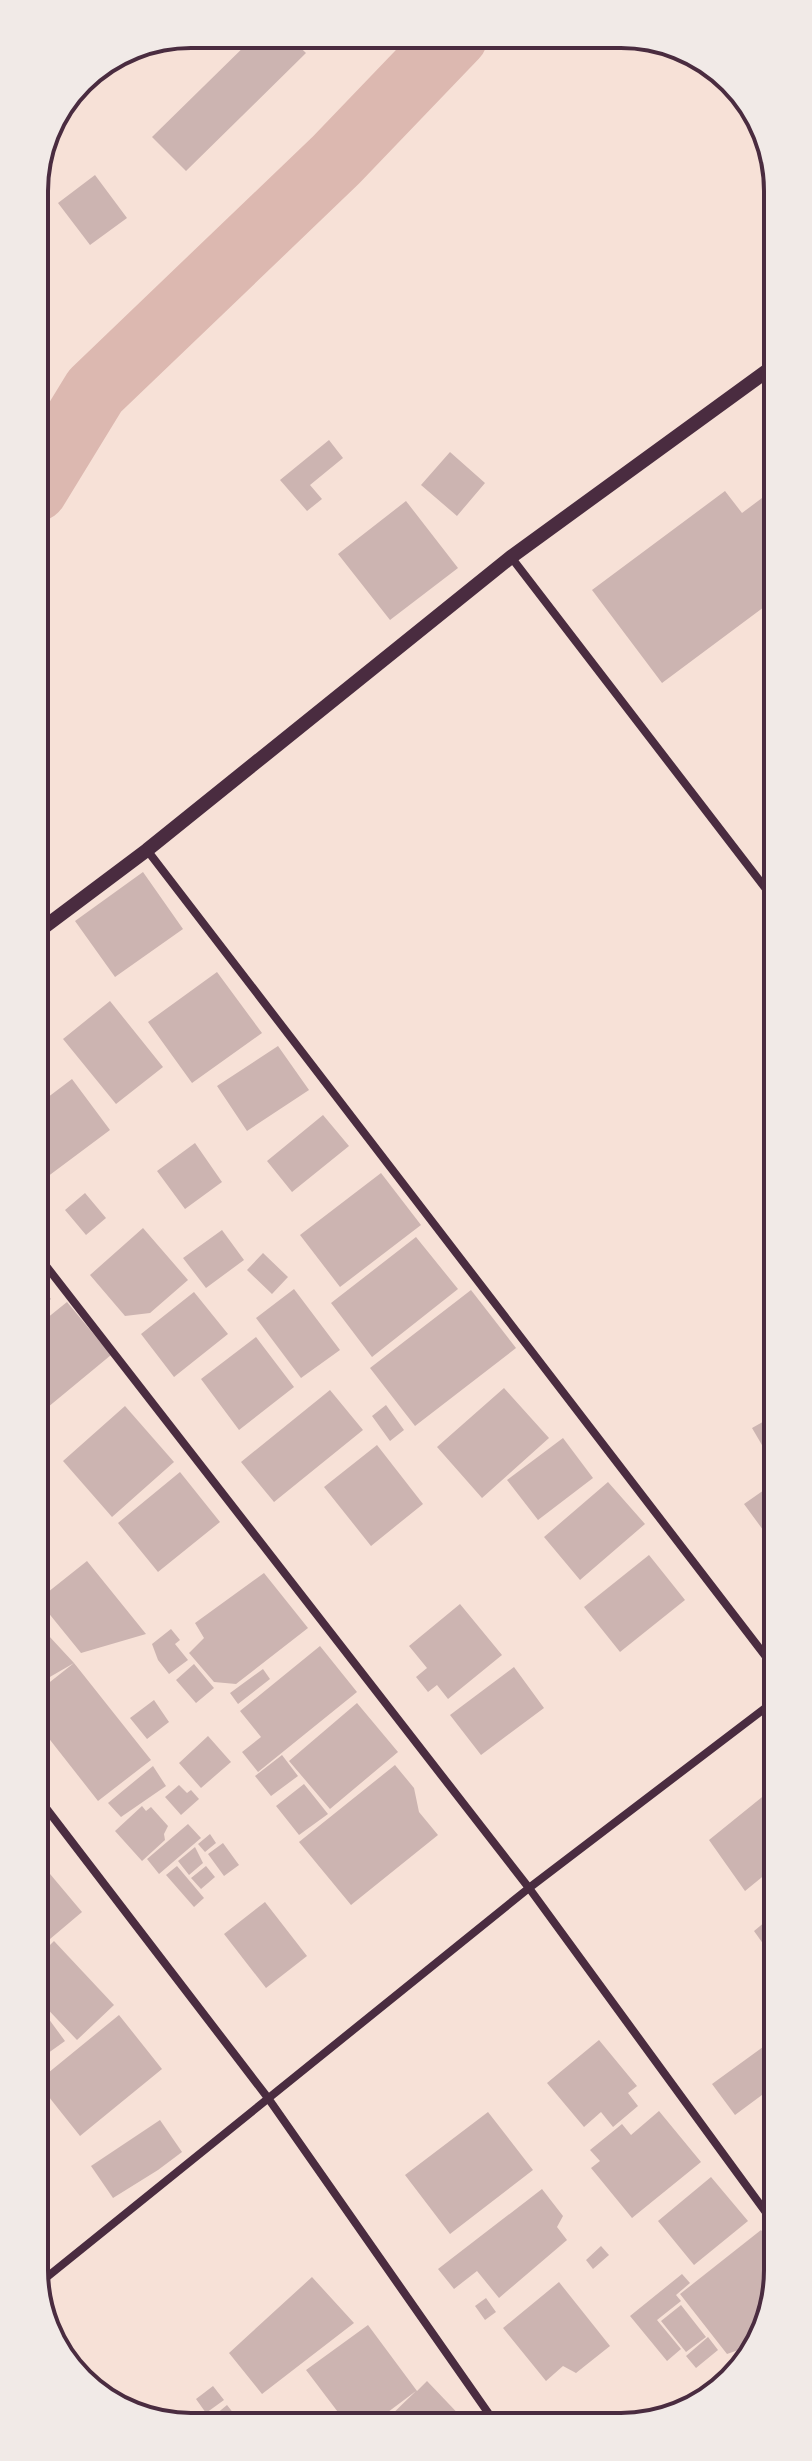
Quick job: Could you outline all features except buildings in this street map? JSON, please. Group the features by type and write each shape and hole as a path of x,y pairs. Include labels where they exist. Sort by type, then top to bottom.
{"street":[{"path":"48,924 147,850 511,557 764,373"},
{"path":"511,557 764,886"},
{"path":"147,850 764,1654"},
{"path":"48,1268 529,1888 764,2210"},
{"path":"48,2276 529,1888 764,1709"},
{"path":"48,1811 268,2098 488,2413"}],"waterway":[{"path":"48,468 95,391 336,160 443,48"}]}
